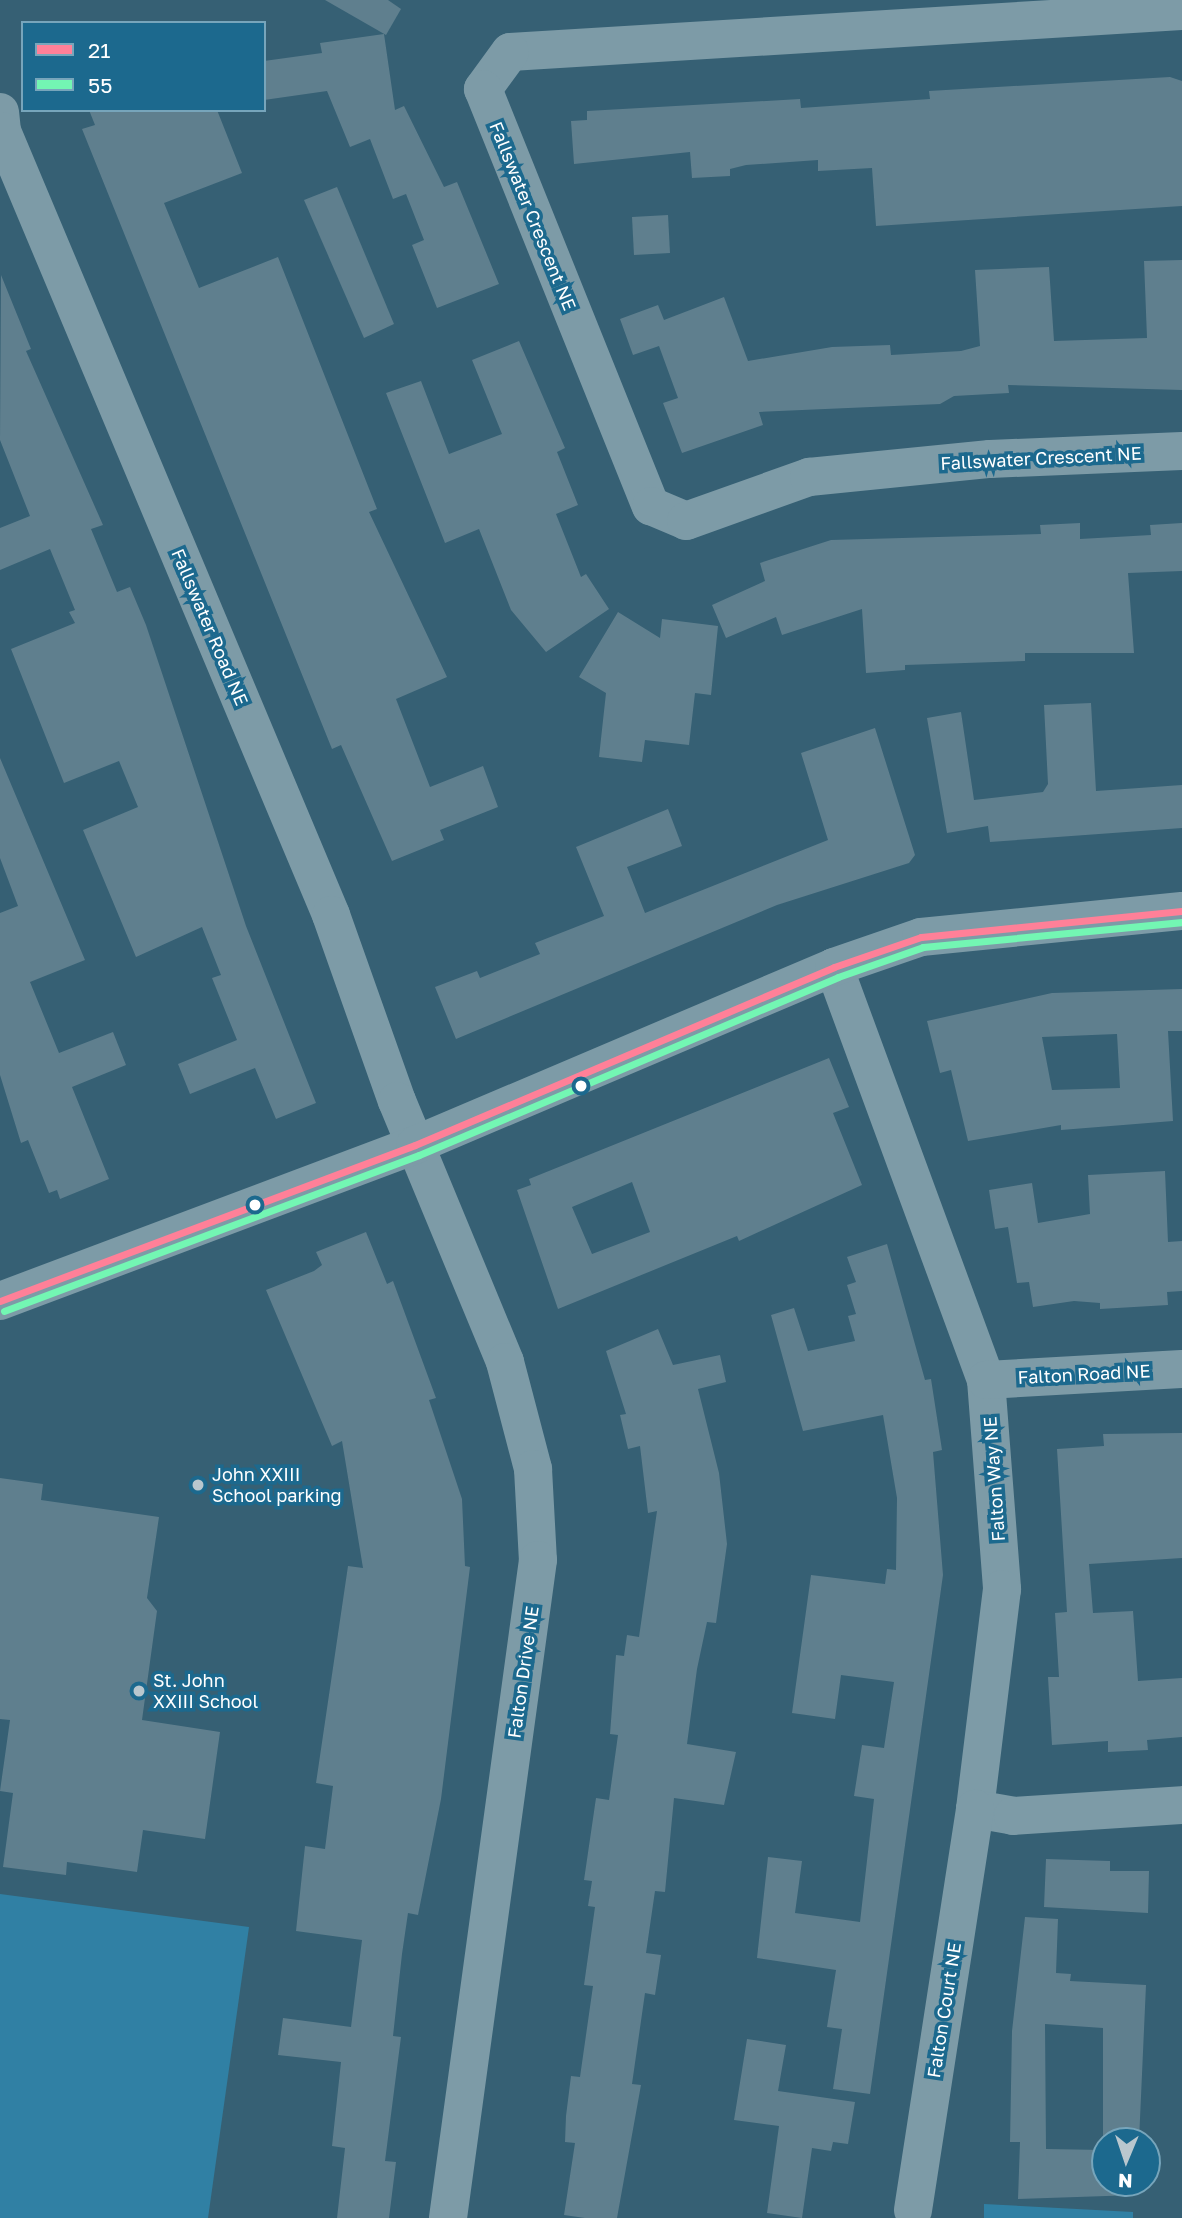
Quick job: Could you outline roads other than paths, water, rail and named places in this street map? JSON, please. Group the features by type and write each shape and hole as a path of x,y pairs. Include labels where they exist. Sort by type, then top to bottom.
{"street":[{"name":"Fallswater Crescent NE","path":"1182,11 510,52 483,89 651,506 686,521 809,477 990,459 1182,451"},
{"name":"Fallswater Road NE","path":"0,112 8,144 331,915 415,1145"},
{"path":"2,1296 415,1145 834,967 921,937 1182,911"},
{"name":"Falton Way NE","path":"834,967 986,1380 1002,1589 975,1808"},
{"name":"Falton Drive NE","path":"415,1145 505,1362 533,1469 538,1560 449,2218"},
{"name":"Falton Road NE","path":"986,1380 1182,1369"},
{"path":"975,1808 1013,1816 1182,1805"},
{"name":"Falton Court NE","path":"914,2210 975,1808"}],"place":[{"name":"John XXIII School parking","path":"198,1485"},
{"name":"St. John XXIII School","path":"139,1691"}]}
